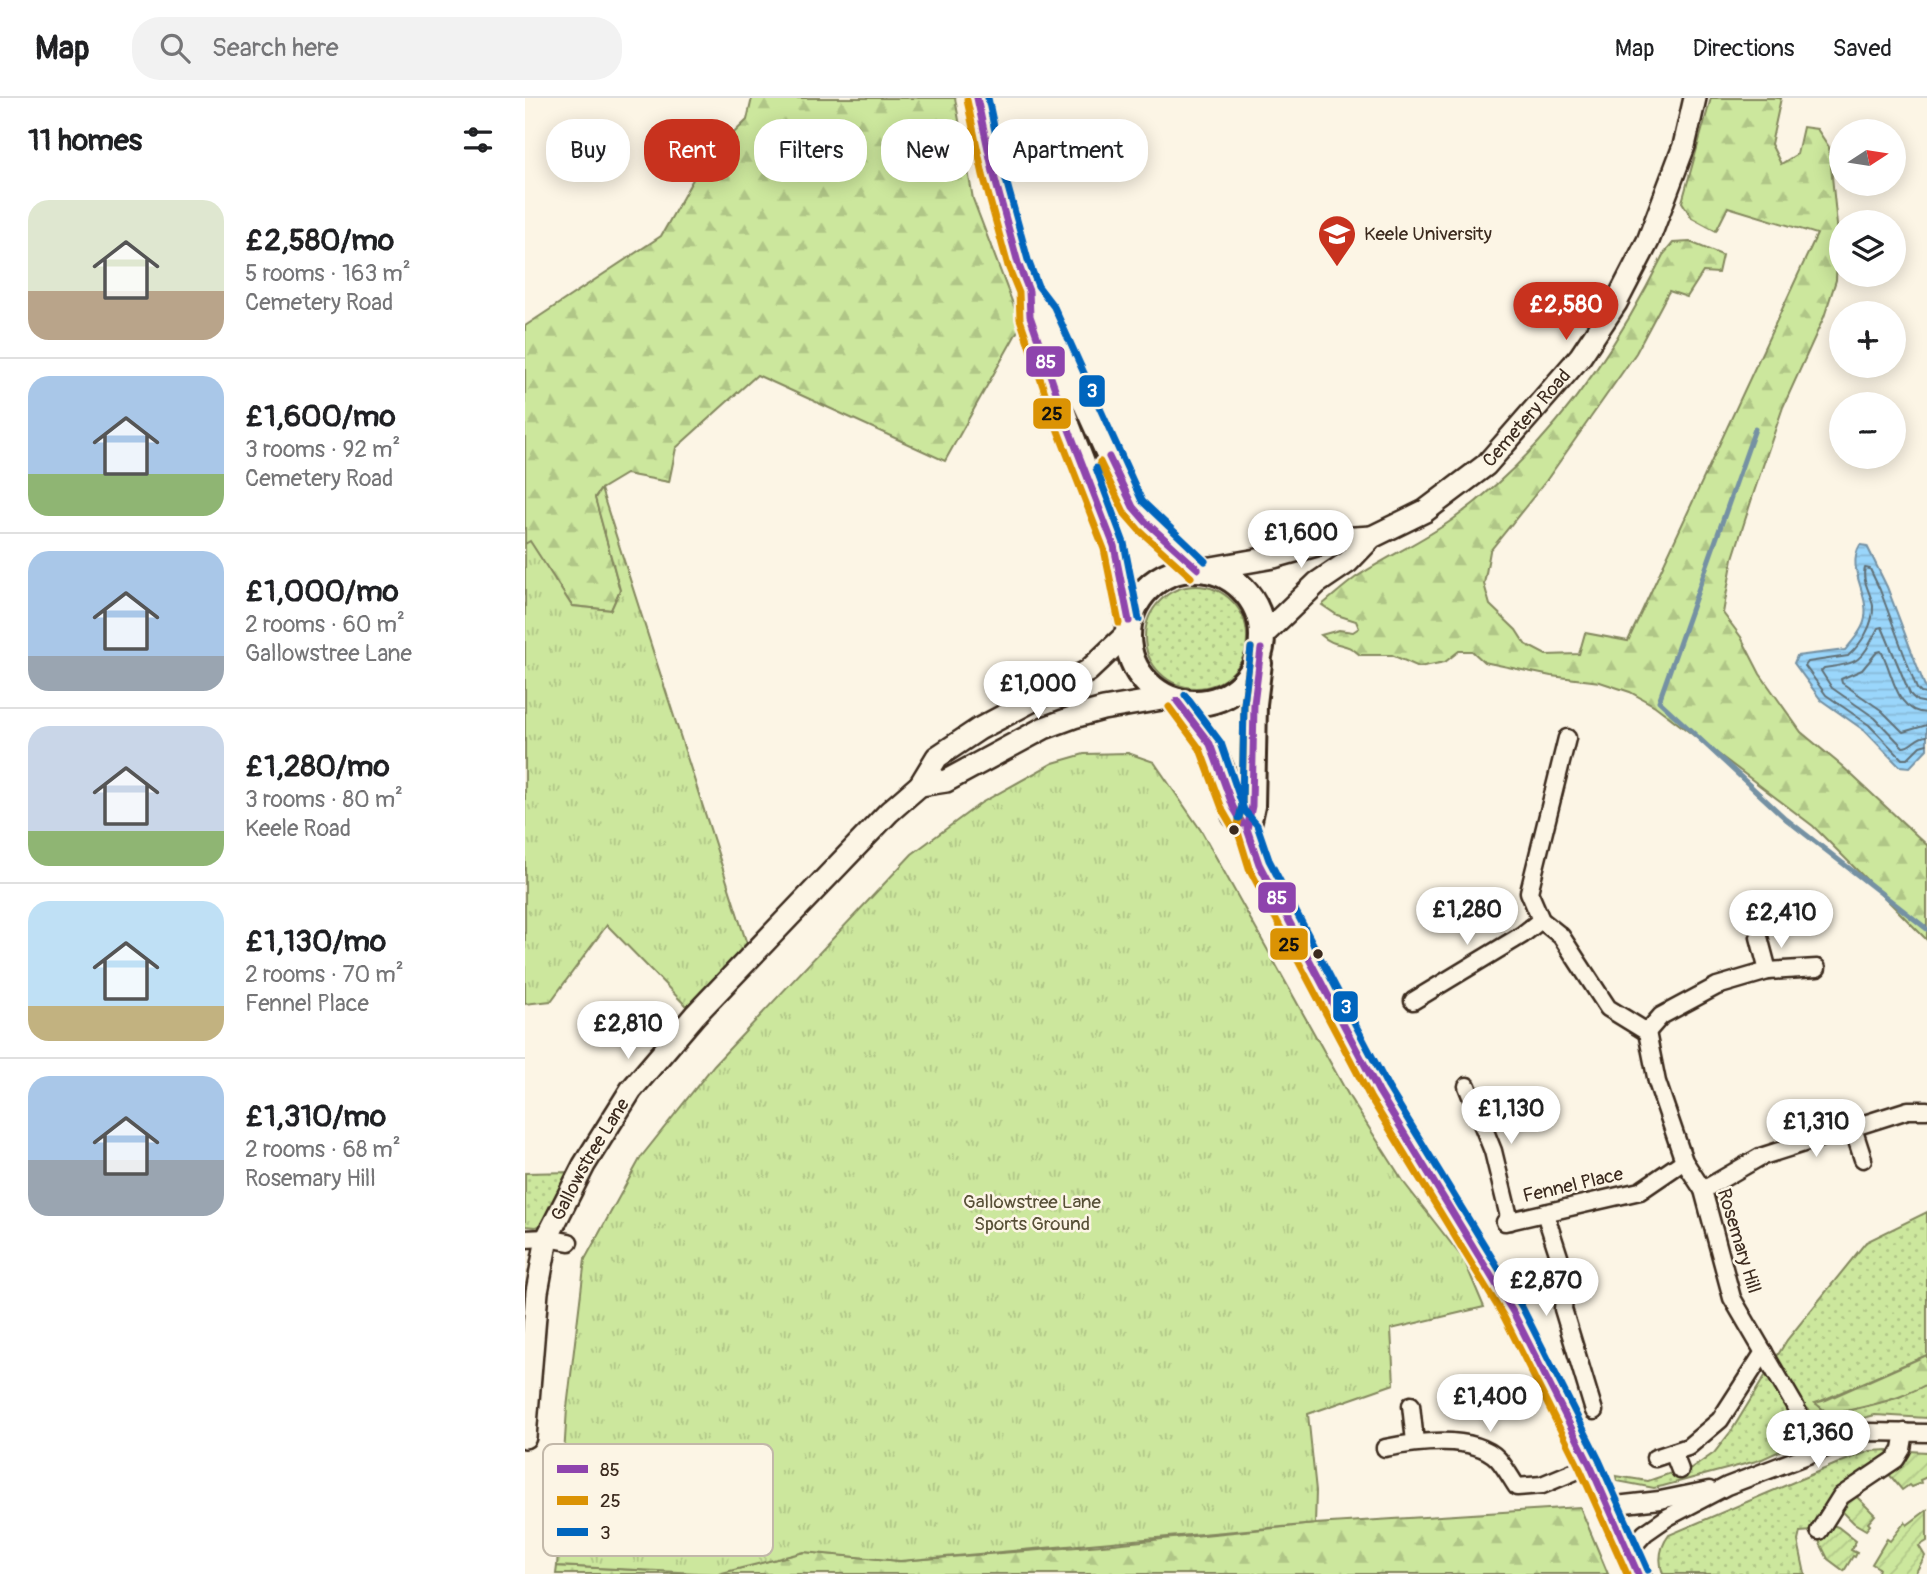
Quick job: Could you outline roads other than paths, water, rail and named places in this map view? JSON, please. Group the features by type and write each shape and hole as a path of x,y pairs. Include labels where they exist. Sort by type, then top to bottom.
{"main road":[{"path":"977,98 993,172 1018,263 1029,291 1044,311 1133,507 1146,522 1202,569 1231,579 1242,587 1257,610 1261,643 1254,704 1252,807 1247,829"},
{"path":"1029,291 1030,316 1114,546 1128,627 1129,649 1139,673 1147,683 1172,699 1212,748 1235,815 1247,829 1259,864 1379,1092 1513,1312 1590,1465 1633,1563"},
{"path":"1128,627 1138,599 1156,580 1180,570 1202,569"},
{"path":"1172,699 1193,703 1206,702 1231,693 1250,674 1261,643"}],"street":[{"name":"Cemetery Road","path":"1261,643 1317,583 1348,562 1372,537 1425,511 1486,465 1580,358 1616,303 1648,241 1684,146 1695,98"},
{"name":"Cemetery Road","path":"1202,569 1274,557 1338,539 1372,537"},
{"name":"Gallowstree Lane","path":"525,1437 536,1303 547,1238 584,1165 631,1090 695,1015 889,812 920,785 937,757 979,729 1088,671 1128,627"},
{"name":"Gallowstree Lane","path":"920,785 946,781 1044,728 1074,717 1172,699"},
{"path":"1567,738 1529,892 1541,920 1561,936 1608,1009 1647,1032 1661,1016 1717,986 1768,971 1817,968"},
{"path":"1413,1001 1522,935 1541,920"},
{"path":"1759,937 1768,971"},
{"name":"Rosemary Hill","path":"1647,1032 1657,1082 1684,1161 1703,1190 1732,1298 1794,1404 1816,1451"},
{"name":"Fennel Place","path":"1467,1086 1493,1151 1508,1222 1640,1191 1684,1161"},
{"path":"1703,1190 1760,1157 1908,1110 1927,1110"},
{"path":"1853,1128 1863,1159"},
{"path":"1545,1213 1563,1269 1563,1309 1594,1411"},
{"path":"525,1239 547,1238 569,1242"},
{"path":"1655,1458 1688,1447 1720,1420 1764,1352"},
{"path":"1411,1405 1415,1443"},
{"path":"1633,1563 1645,1533 1668,1517 1727,1486 1868,1432 1927,1433"},
{"path":"1819,1531 1841,1496 1896,1459 1902,1449 1906,1432"},
{"path":"1385,1448 1415,1443 1452,1442 1475,1447 1497,1458 1517,1487 1542,1485 1590,1465"},
{"path":"1673,1452 1680,1470"},
{"path":"1607,1506 1660,1500 1727,1486"}],"water":[{"path":"1860,545 1867,546 1887,587 1927,692 1927,749 1910,767 1899,766 1865,731 1821,700 1794,663 1797,656 1845,650 1861,629 1866,612 1855,564"}],"waterway":[{"path":"1755,429 1659,701 1786,819 1927,929"}],"place":[{"name":"Keele University","path":"1337,268"}],"park label":[{"name":"Gallowstree Lane Sports Ground","path":"1032,1213"}]}
